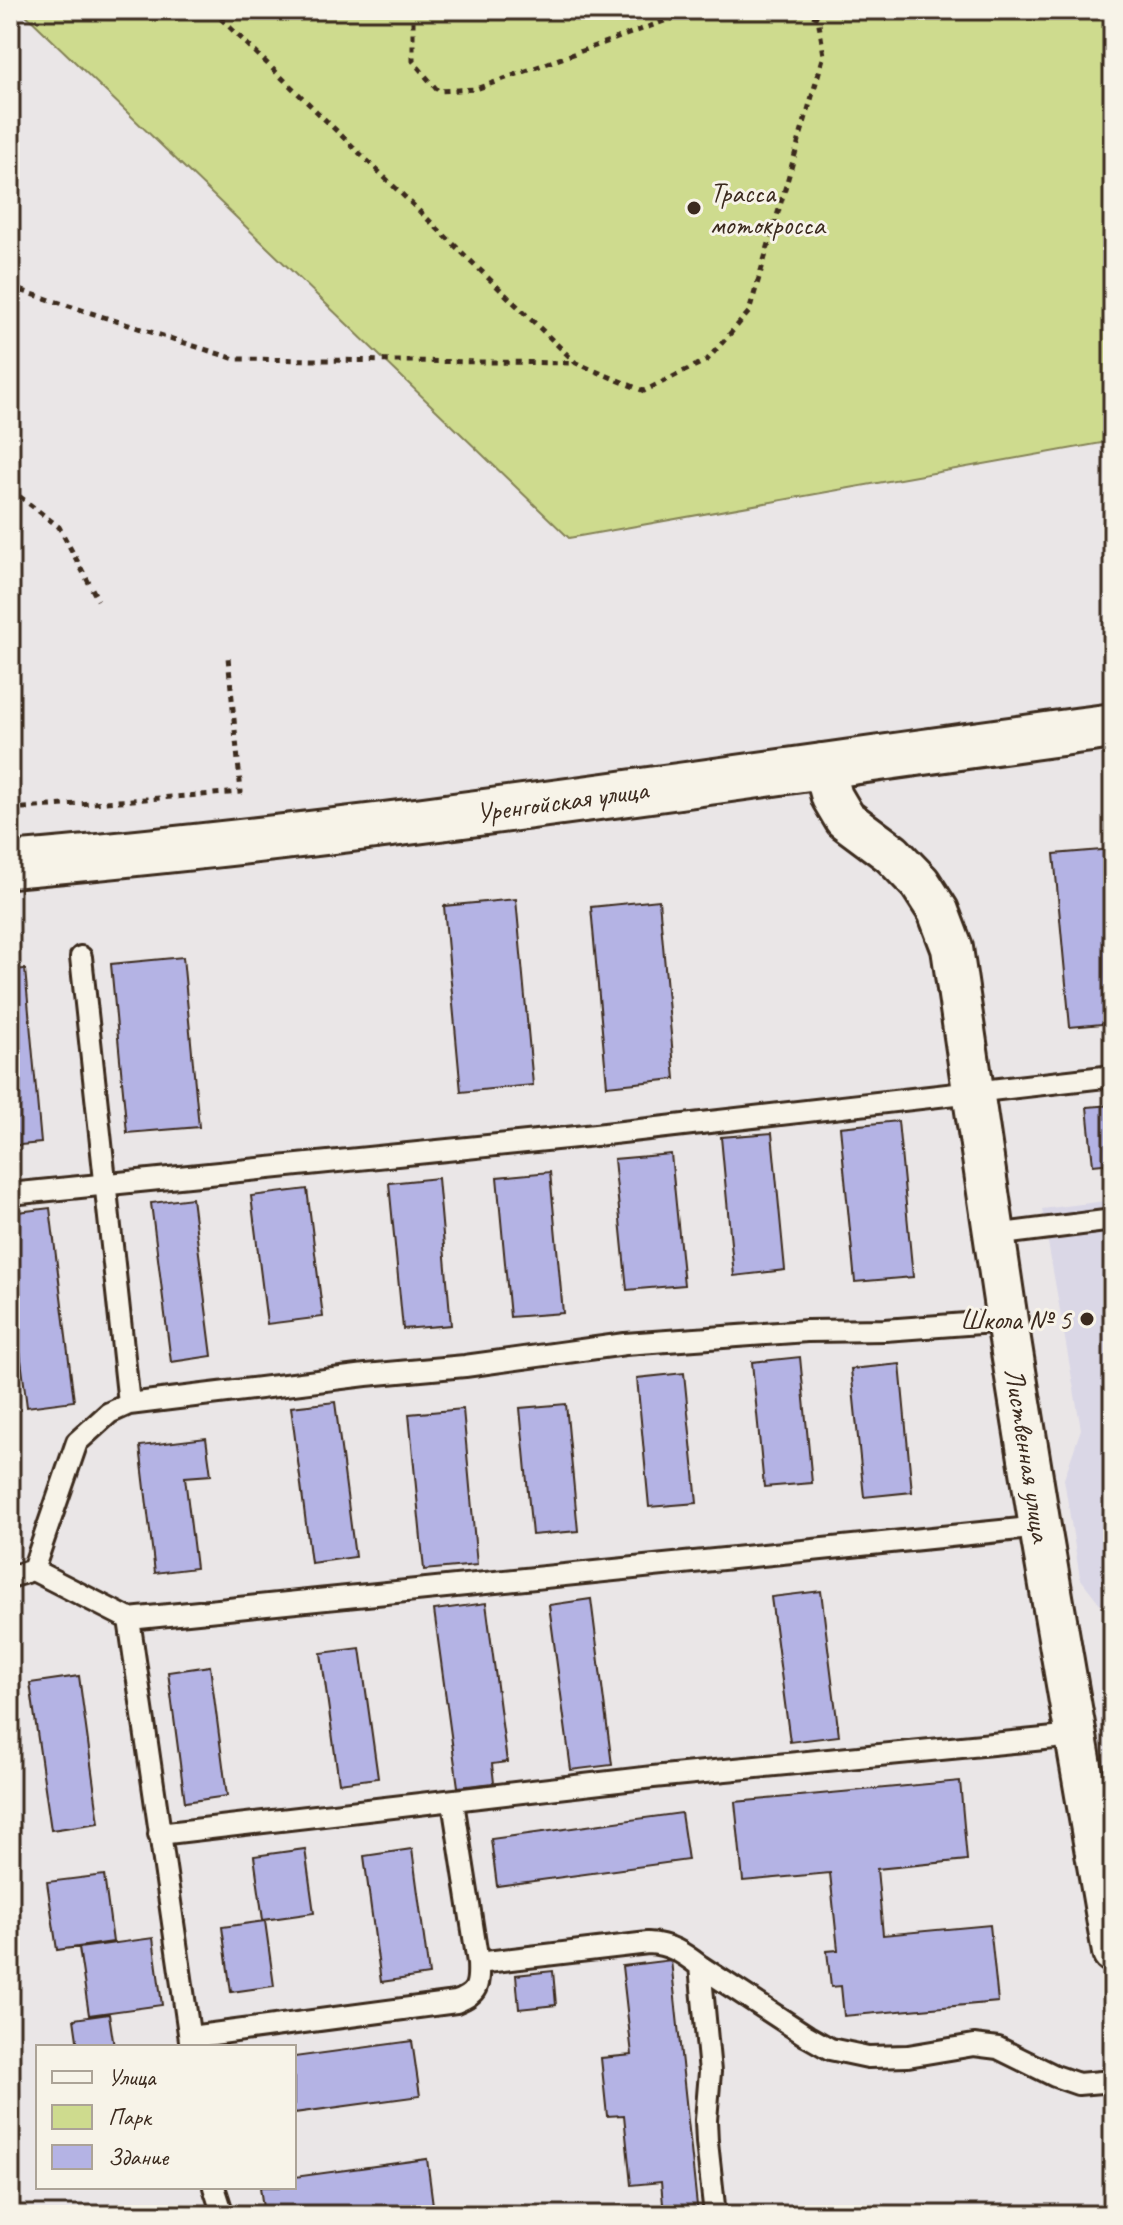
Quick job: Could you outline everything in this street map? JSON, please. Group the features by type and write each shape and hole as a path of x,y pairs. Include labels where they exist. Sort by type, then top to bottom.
{"street":[{"name":"Уренгойская улица","path":"10,865 109,857 385,825 1113,726"},
{"name":"Лиственная улица","path":"823,764 832,797 845,819 892,854 920,883 938,911 952,948 1040,1527 1075,1736 1106,1871 1113,1952"}],"lane":[{"path":"81,957 129,1404"},
{"path":"10,1194 611,1133 1113,1076"},
{"path":"994,1235 1113,1220"},
{"path":"33,1570 77,1442 109,1413 129,1404 465,1366 625,1344 1007,1321"},
{"path":"10,1577 33,1570 129,1619 1040,1527"},
{"path":"129,1619 190,2042 456,2002 469,1997 479,1978 478,1963 453,1802"},
{"path":"159,1834 653,1777 1075,1736"},
{"path":"478,1963 648,1943 666,1944 830,2049 868,2057 908,2056 974,2045 998,2048 1078,2084 1113,2081"},
{"path":"700,1966 710,2072 706,2120 715,2215"},
{"path":"215,2189 223,2215"}],"path":[{"path":"212,10 576,363"},
{"path":"418,10 413,18 413,61 438,91 476,89 695,10"},
{"path":"10,287 235,359 576,363 644,391 707,360 749,312 824,55 818,18 801,10"},
{"path":"10,489 59,527 98,600"},
{"path":"10,809 241,792 228,657"}],"shaded area":[{"name":"Школа № 5","path":"1113,1200 1113,1627 1111,1618 1080,1578 1064,1479 1081,1429 1042,1209"}],"green space":[{"name":"Трасса мотокросса","path":"21,10 1113,10 1113,441 569,538"}],"building":[{"path":"1113,849 1113,1023 1070,1027 1054,854"},
{"path":"516,899 533,1085 461,1092 444,906"},
{"path":"659,900 675,1079 607,1086 591,907"},
{"path":"183,957 199,1127 127,1133 111,964"},
{"path":"25,969 41,1143 10,1146 10,970"},
{"path":"1113,1105 1113,1163 1093,1165 1087,1107"},
{"path":"898,1121 913,1277 855,1282 840,1127"},
{"path":"772,1133 785,1270 734,1276 721,1137"},
{"path":"671,1154 684,1285 627,1290 614,1159"},
{"path":"550,1172 563,1313 510,1317 497,1177"},
{"path":"438,1178 451,1325 403,1329 389,1183"},
{"path":"307,1189 323,1317 267,1324 251,1196"},
{"path":"192,1198 212,1356 171,1362 151,1203"},
{"path":"50,1208 74,1401 27,1407 10,1273 10,1213"},
{"path":"800,1357 812,1483 764,1487 752,1362"},
{"path":"900,1364 912,1492 864,1497 851,1369"},
{"path":"684,1373 697,1503 649,1507 637,1378"},
{"path":"335,1402 355,1557 311,1563 291,1407"},
{"path":"566,1404 578,1531 532,1535 520,1408"},
{"path":"463,1409 477,1565 424,1570 409,1414"},
{"path":"206,1438 211,1475 185,1477 196,1568 155,1573 140,1446"},
{"path":"821,1591 839,1736 790,1742 771,1597"},
{"path":"591,1599 612,1765 571,1770 549,1605"},
{"path":"486,1603 507,1762 492,1764 494,1783 458,1787 434,1610"},
{"path":"360,1648 378,1778 339,1783 321,1653"},
{"path":"210,1666 227,1796 185,1802 168,1672"},
{"path":"79,1676 99,1823 51,1830 30,1683"},
{"path":"960,1781 967,1860 877,1869 883,1935 990,1925 998,2002 844,2016 841,1986 831,1987 827,1951 838,1950 830,1873 743,1881 735,1802"},
{"path":"681,1813 688,1860 497,1886 491,1839"},
{"path":"305,1849 314,1913 263,1920 254,1856"},
{"path":"412,1849 429,1975 381,1982 364,1856"},
{"path":"104,1875 113,1942 57,1950 47,1882"},
{"path":"265,1921 274,1986 231,1992 222,1927"},
{"path":"153,1938 162,2005 89,2015 79,1948"},
{"path":"671,1960 698,2215 664,2215 661,2182 631,2185 624,2115 607,2116 601,2058 632,2055 622,1966"},
{"path":"553,1971 556,2005 519,2009 516,1975"},
{"path":"109,2014 114,2045 78,2045 74,2019"},
{"path":"412,2041 420,2096 296,2113 296,2057"},
{"path":"427,2159 433,2205 361,2215 264,2215 260,2189 296,2189 296,2177"}],"place":[{"name":"Трасса мотокросса","path":"694,208"},
{"name":"Школа № 5","path":"1087,1319"}]}
